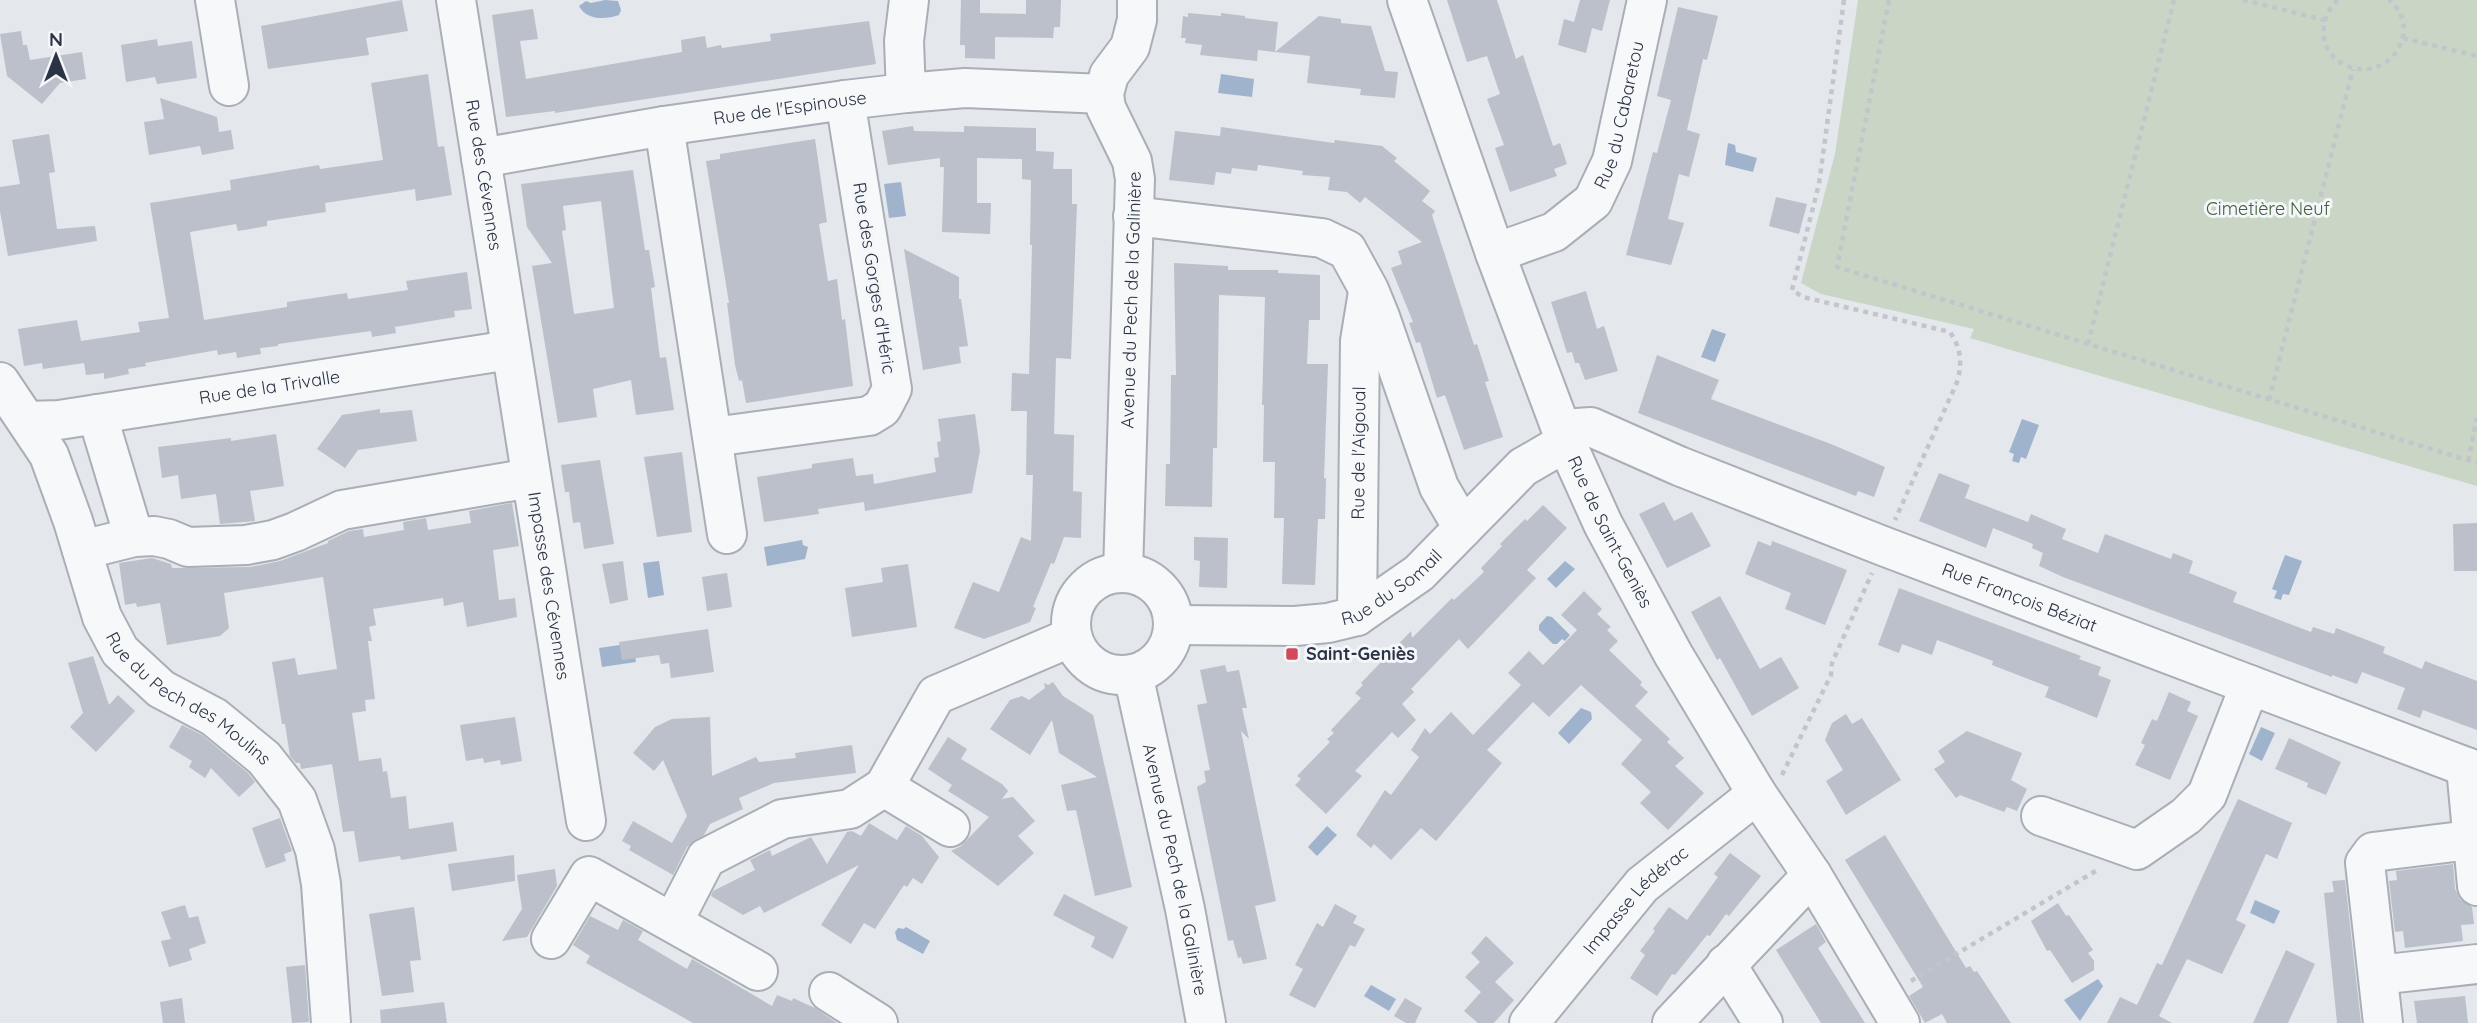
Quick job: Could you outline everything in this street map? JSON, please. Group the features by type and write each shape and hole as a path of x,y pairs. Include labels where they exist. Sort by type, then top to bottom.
{"street":[{"path":"215,0 229,86"},
{"name":"Rue des Cévennes","path":"456,0 510,350"},
{"path":"906,93 904,41 909,0"},
{"path":"1104,94 1109,75 1130,47 1137,20 1137,0"},
{"name":"Rue de Saint-Geniès","path":"1407,0 1495,253 1564,438 1603,524 1673,654 1760,799 1812,875 1892,1010"},
{"name":"Rue du Cabaretou","path":"1495,253 1554,232 1593,201 1612,161 1647,0"},
{"name":"Rue de l'Espinouse","path":"481,158 664,127 906,93 965,88 1104,94"},
{"name":"Avenue du Pech de la Galinière","path":"1104,94 1105,108 1132,161 1135,178 1123,573"},
{"name":"Rue des Gorges d'Héric","path":"713,438 869,416 882,408 892,389 845,100"},
{"path":"664,127 727,534"},
{"path":"1133,216 1322,238 1347,250 1369,290 1439,487 1463,528"},
{"name":"Rue de l'Aigoual","path":"1357,616 1360,341 1369,290"},
{"name":"Rue de la Trivalle","path":"27,421 59,420 510,350"},
{"name":"Impasse des Cévennes","path":"510,350 586,821"},
{"name":"Rue du Pech des Moulins","path":"0,382 49,456 102,617 120,651 161,689 214,717 264,758 297,800 315,850 321,884 331,1023"},
{"path":"97,414 134,537"},
{"name":"Rue François Béziat","path":"1564,438 1577,428 1591,427 1679,466 1884,546 2471,769"},
{"name":"Rue du Somail","path":"1173,625 1295,626 1328,623 1357,616 1419,573 1524,467 1564,438"},
{"path":"1581,476 1614,464 1633,462 1679,466"},
{"path":"82,550 134,537 154,536 188,547 246,545 295,532 342,510 531,478"},
{"path":"1123,573 1139,576 1159,589 1171,609 1173,625 1170,642 1162,657 1149,668 1133,674 1117,675 1102,671 1089,663 1072,638 1071,621 1081,592 1093,581 1108,574 1123,573"},
{"path":"673,922 706,859 782,819 850,809 884,787 936,695 1072,638"},
{"name":"Avenue du Pech de la Galinière","path":"1133,674 1185,909 1206,1023"},
{"path":"2041,816 2137,850 2186,816 2207,795 2250,685"},
{"path":"2471,769 2477,886"},
{"path":"884,787 950,827"},
{"name":"Impasse Lédérac","path":"1528,1023 1642,885 1760,799"},
{"path":"2383,1023 2365,863 2373,852 2475,839"},
{"path":"1672,1023 1812,875"},
{"path":"551,939 589,876 758,971"},
{"path":"1726,964 1763,1023"},
{"path":"2378,975 2477,964"},
{"path":"829,992 878,1023"}],"path":[{"path":"1760,799 1787,768 1831,675 1832,663 1958,380 1962,360 1958,344 1950,332 1803,297 1792,289 1819,184 1844,0"},
{"path":"1889,0 1837,267 2477,463"},
{"path":"2088,344 2174,0"},
{"path":"2243,0 2325,20"},
{"path":"2338,0 2325,20 2325,43 2330,54 2340,63 2364,71 2388,63 2403,38 2400,15 2389,0"},
{"path":"2403,38 2477,56"},
{"path":"2269,400 2353,69"},
{"path":"2468,461 2477,418"},
{"path":"1892,1010 2077,881 2137,850"}],"green space":[{"name":"Cimetière Neuf","path":"1858,0 2477,0 2477,486 1970,338 1974,329 1821,294 1801,283 1835,154"}],"water":[{"path":"586,1 591,3 618,1 621,10 619,15 596,18 586,14 579,6"},
{"path":"1221,74 1254,79 1252,97 1218,93"},
{"path":"1728,143 1735,145 1736,152 1757,158 1753,172 1725,165"},
{"path":"901,182 906,216 889,218 884,184"},
{"path":"1712,329 1726,334 1715,362 1701,357"},
{"path":"2022,419 2039,425 2026,459 2021,457 2019,463 2012,461 2014,454 2009,452"},
{"path":"802,540 803,545 808,547 805,559 767,566 764,547"},
{"path":"2285,555 2302,561 2289,595 2283,594 2281,600 2274,598 2277,591 2272,589"},
{"path":"659,561 664,595 648,598 643,563"},
{"path":"1565,561 1575,569 1556,588 1547,579"},
{"path":"1547,616 1552,617 1570,635 1565,641 1562,639 1553,644 1539,630 1539,625"},
{"path":"633,643 636,662 602,667 599,648"},
{"path":"1581,708 1591,712 1592,719 1569,744 1558,733"},
{"path":"2261,727 2275,733 2262,761 2249,754"},
{"path":"1327,826 1337,835 1317,856 1308,847"},
{"path":"2255,900 2280,911 2274,924 2250,913"},
{"path":"906,927 930,941 923,954 897,940 895,932 898,928"},
{"path":"2098,979 2103,986 2080,1021 2064,1000"},
{"path":"1371,985 1396,999 1389,1011 1364,996"}],"building":[{"path":"402,0 408,31 366,38 369,55 268,69 261,26"},
{"path":"961,0 980,0 980,13 1026,14 1026,0 1061,0 1060,27 1054,27 1053,38 995,37 995,59 965,58 965,45 960,45"},
{"path":"1447,0 1497,0 1516,59 1523,55 1553,146 1560,143 1567,164 1554,169 1557,176 1510,192 1495,148 1504,145 1487,99 1500,94 1487,56 1467,62"},
{"path":"1580,0 1610,0 1602,31 1592,28 1586,53 1558,45 1564,19 1574,22"},
{"path":"1678,7 1718,16 1707,60 1703,59 1687,130 1700,134 1689,177 1679,174 1668,219 1684,223 1671,265 1626,255 1653,152 1657,153 1671,100 1657,96"},
{"path":"533,9 538,39 520,41 526,79 682,52 681,40 705,36 707,48 721,45 722,48 771,41 770,34 869,21 876,64 555,113 506,117 492,15"},
{"path":"1188,13 1221,16 1221,13 1278,22 1275,52 1258,50 1257,61 1200,55 1202,45 1185,43 1186,38 1181,38 1183,16 1188,17"},
{"path":"1319,16 1341,19 1341,23 1371,26 1385,71 1398,72 1395,98 1360,95 1361,89 1307,83 1310,56 1275,52"},
{"path":"21,31 23,45 27,45 30,60 82,52 86,79 60,83 42,104 7,76 0,34"},
{"path":"157,39 158,46 192,41 197,78 157,84 155,77 126,82 121,45"},
{"path":"428,74 438,147 444,146 452,195 416,201 415,189 325,203 326,212 267,221 267,226 238,231 236,224 190,232 204,320 287,307 287,302 347,293 348,299 408,290 406,281 467,272 472,309 454,311 455,317 395,327 396,333 372,337 371,331 278,344 260,348 261,354 237,358 236,352 218,355 217,350 145,363 146,366 128,369 129,374 104,379 104,373 86,375 84,363 43,369 42,363 24,366 18,329 77,320 81,341 140,332 138,322 169,318 150,203 231,190 230,180 319,165 320,169 383,160 371,83"},
{"path":"160,98 217,117 219,132 231,130 234,149 202,155 200,146 149,155 144,122 164,119"},
{"path":"913,126 914,131 964,132 964,126 1036,128 1036,151 1054,152 1053,169 1072,169 1072,204 1077,204 1071,359 1056,358 1054,434 1074,435 1073,491 1082,492 1081,538 1064,537 1033,607 1036,608 1030,622 984,639 954,628 973,582 999,592 1021,537 1031,541 1033,475 1026,475 1027,411 1011,411 1012,373 1029,374 1031,180 1022,179 1022,159 977,158 977,203 991,203 990,234 942,232 944,167 940,167 940,158 888,165 882,131"},
{"path":"1221,127 1334,143 1335,140 1382,146 1397,158 1394,161 1430,191 1422,201 1435,211 1432,215 1474,345 1477,344 1489,381 1485,382 1503,437 1464,450 1445,395 1437,398 1420,342 1416,343 1409,323 1413,322 1391,268 1402,264 1398,251 1422,242 1365,197 1360,203 1347,192 1328,190 1330,177 1302,175 1303,171 1258,165 1257,171 1232,168 1231,174 1216,172 1214,185 1169,180 1175,131 1220,136"},
{"path":"49,134 55,172 49,173 57,229 95,226 97,241 8,256 0,211 0,187 20,184 12,140"},
{"path":"815,139 827,222 819,224 828,281 837,279 853,386 746,403 742,380 739,381 735,365 729,303 706,161 720,159 720,154"},
{"path":"633,170 645,250 649,250 655,287 651,288 660,358 666,357 674,410 636,415 631,380 593,389 597,417 558,423 532,266 552,263 527,227 521,184","holes":["601,201 614,308 574,314 562,231 566,230 563,206"]},
{"path":"1776,197 1807,204 1799,234 1769,226"},
{"path":"904,249 959,277 959,299 968,346 959,347 961,363 923,370"},
{"path":"1174,263 1228,266 1228,270 1278,270 1278,273 1320,275 1320,320 1309,320 1307,364 1328,364 1325,519 1318,519 1315,585 1282,584 1284,518 1274,518 1275,462 1263,462 1265,297 1219,295 1217,448 1213,448 1212,507 1165,506 1166,464 1170,464 1171,375 1176,375"},
{"path":"1586,291 1597,329 1604,326 1618,371 1585,380 1572,352 1567,353 1551,302"},
{"path":"1657,355 1719,380 1711,399 1885,467 1874,497 1858,491 1856,496 1638,413"},
{"path":"380,409 380,413 412,410 417,441 358,450 345,468 317,449 342,415"},
{"path":"975,414 980,451 972,493 865,511 864,502 818,509 819,514 764,522 757,477 853,458 856,476 873,474 874,484 936,472 934,458 939,457 937,442 941,441 938,419"},
{"path":"276,434 284,486 250,491 255,521 220,524 216,494 181,499 178,475 162,478 158,447"},
{"path":"682,452 692,532 657,537 644,457"},
{"path":"600,460 614,544 584,549 580,522 573,523 569,492 565,492 561,465"},
{"path":"1939,473 1970,485 1965,498 2028,522 2031,514 2066,529 2062,539 2098,553 2105,534 2171,559 2173,553 2193,561 2189,573 2237,592 2233,602 2311,632 2313,627 2334,634 2336,628 2385,647 2383,653 2422,669 2425,661 2477,681 2477,730 2423,710 2420,718 2397,709 2405,688 2362,672 2357,684 2332,677 2063,577 2039,566 2043,553 2032,548 2033,544 1993,528 1986,548 1919,521"},
{"path":"1664,502 1674,521 1692,512 1711,546 1667,568 1639,514"},
{"path":"512,503 519,546 493,550 499,600 515,598 517,617 467,627 463,602 444,606 443,598 373,609 376,625 369,627 372,641 368,641 375,699 365,700 366,711 352,713 359,761 381,758 383,772 387,771 391,798 406,796 409,829 453,822 457,851 401,860 400,856 359,862 354,831 343,832 332,764 301,769 300,763 296,763 290,756 272,662 295,658 298,675 337,669 323,577 224,593 229,628 220,636 167,645 160,603 137,607 136,603 125,605 119,563 152,558 171,564 172,568 250,567 280,561 328,543 349,531 363,529 364,537 404,530 403,522 426,518 428,530 471,523 469,511"},
{"path":"1543,505 1567,528 1527,570 1536,578 1468,649 1459,639 1411,689 1414,692 1402,704 1416,720 1398,738 1392,732 1355,771 1362,776 1326,814 1295,785 1301,779 1297,776 1330,742 1327,739 1334,733 1331,730 1361,698 1355,693 1363,685 1361,683 1411,631 1412,638 1452,598 1454,600 1484,572 1481,568 1502,546 1500,544"},
{"path":"2477,523 2477,571 2454,571 2453,524"},
{"path":"1194,537 1228,538 1227,588 1199,587 1200,561 1194,560"},
{"path":"1758,541 1771,546 1772,541 1847,570 1825,625 1785,609 1791,593 1745,574"},
{"path":"623,561 628,600 610,604 602,564"},
{"path":"908,564 917,627 852,637 845,588 883,582 881,568"},
{"path":"727,573 732,607 707,611 702,577"},
{"path":"1899,588 2081,656 2079,659 2101,667 2098,675 2111,680 2097,718 2045,697 2049,687 1992,665 1993,661 1937,640 1932,655 1902,644 1899,653 1878,645"},
{"path":"1584,591 1602,609 1597,614 1611,627 1607,630 1618,641 1609,650 1642,682 1640,685 1648,692 1635,706 1670,739 1667,742 1684,758 1675,766 1704,793 1668,830 1640,803 1651,792 1621,764 1642,740 1581,685 1549,717 1533,702 1487,750 1502,763 1436,841 1421,828 1391,860 1374,844 1371,848 1356,835 1385,790 1391,795 1419,757 1411,750 1425,728 1430,734 1451,712 1473,735 1521,685 1508,673 1529,651 1543,665 1577,630 1561,615"},
{"path":"1720,596 1760,669 1781,657 1799,688 1752,716 1691,612"},
{"path":"708,629 714,672 671,678 669,663 661,664 659,655 622,660 619,642"},
{"path":"93,656 109,705 118,695 135,711 96,752 70,727 83,713 68,663"},
{"path":"1225,665 1227,672 1239,670 1247,708 1242,708 1249,739 1241,731 1276,901 1255,906 1267,959 1243,964 1241,957 1238,958 1233,940 1228,941 1197,787 1206,782 1204,771 1210,770 1197,705 1207,703 1200,670"},
{"path":"1053,682 1063,696 1093,715 1132,887 1095,896 1076,810 1067,811 1061,785 1097,777 1059,753 1052,720 1030,755 990,729 1010,700 1022,696 1029,700 1045,688 1044,683 1048,685"},
{"path":"2169,692 2191,702 2187,711 2198,716 2170,780 2135,765 2145,745 2141,743 2152,719 2157,721"},
{"path":"1846,714 1852,724 1862,718 1901,780 1846,815 1826,781 1843,770 1825,740 1832,723"},
{"path":"515,717 522,761 501,765 500,760 484,763 483,758 466,761 460,725"},
{"path":"710,717 712,776 756,757 759,762 796,758 795,753 852,745 856,773 774,783 739,798 743,809 710,824 704,835 687,847 673,875 629,850 631,846 622,841 633,821 672,843 687,816 663,760 654,771 633,753 655,727 672,719"},
{"path":"182,725 202,735 255,782 239,797 211,768 205,778 189,767 192,761 169,747"},
{"path":"1967,731 2022,753 2011,780 2027,789 2017,811 2007,807 2004,812 1960,795 1956,798 1934,769 1945,762 1938,751"},
{"path":"948,737 967,749 961,759 1002,784 1008,791 1002,799 1013,797 1035,821 1018,836 1034,853 998,886 951,851 961,846 989,817 948,791 952,785 928,769"},
{"path":"2289,738 2341,762 2326,795 2307,787 2308,783 2275,769"},
{"path":"2238,799 2292,823 2277,859 2266,854 2236,920 2246,925 2222,974 2187,959 2159,1016 2172,1023 2107,1023 2120,997 2137,1005 2157,963 2162,965"},
{"path":"280,818 292,851 284,854 286,861 266,868 252,828"},
{"path":"869,823 897,840 906,826 922,836 939,857 922,884 913,878 907,887 904,885 875,929 864,923 851,944 821,925 859,865 764,913 760,906 743,915 711,896 713,891 755,870 750,860 770,850 772,856 811,837 827,864 847,832 852,831 861,836"},
{"path":"1885,835 1966,968 1970,966 1974,972 1977,971 2011,1023 1947,1023 1942,1014 1925,1023 1909,996 1923,987 1845,860"},
{"path":"1730,853 1761,876 1729,916 1726,914 1675,975 1672,974 1657,996 1630,978 1645,955 1640,951 1669,907 1687,920 1718,877 1714,874"},
{"path":"514,855 515,881 452,891 448,864"},
{"path":"2453,864 2455,889 2460,899 2472,907 2474,924 2461,925 2463,941 2405,948 2403,931 2395,932 2389,881 2397,880 2396,871"},
{"path":"555,869 557,886 527,937 502,941 522,909 517,875"},
{"path":"2345,880 2361,1023 2337,1023 2324,893 2334,892 2332,881"},
{"path":"1064,894 1128,927 1113,959 1091,947 1095,937 1053,915"},
{"path":"2058,903 2093,950 2088,953 2094,961 2094,970 2072,983 2050,950 2047,951 2031,921"},
{"path":"1335,904 1357,916 1353,923 1365,929 1355,947 1350,945 1315,1008 1289,995 1303,969 1295,965 1317,923 1323,927"},
{"path":"185,905 189,918 198,916 206,943 189,949 192,960 169,967 161,941 171,939 161,912"},
{"path":"414,907 421,960 410,961 414,992 382,996 369,914"},
{"path":"590,916 618,930 623,920 643,931 638,940 687,969 692,959 772,1006 777,995 792,1001 793,998 815,1008 837,1023 693,1023 586,963 590,956 573,945"},
{"path":"1816,924 1826,942 1818,948 1865,1023 1821,1023 1776,950"},
{"path":"1486,936 1514,963 1495,982 1514,1000 1494,1023 1478,1023 1464,1011 1481,992 1465,977 1480,962 1471,953"},
{"path":"2286,950 2315,964 2288,1023 2253,1023"},
{"path":"305,965 309,1022 292,1023 286,967"},
{"path":"2465,996 2468,1023 2417,1023 2414,1001"},
{"path":"182,998 185,1023 163,1023 160,1002"},
{"path":"1405,998 1422,1008 1415,1023 1406,1023 1394,1016"},
{"path":"444,1002 447,1023 381,1023 380,1010"}],"place":[{"name":"Saint-Geniès","path":"1292,654"}]}
